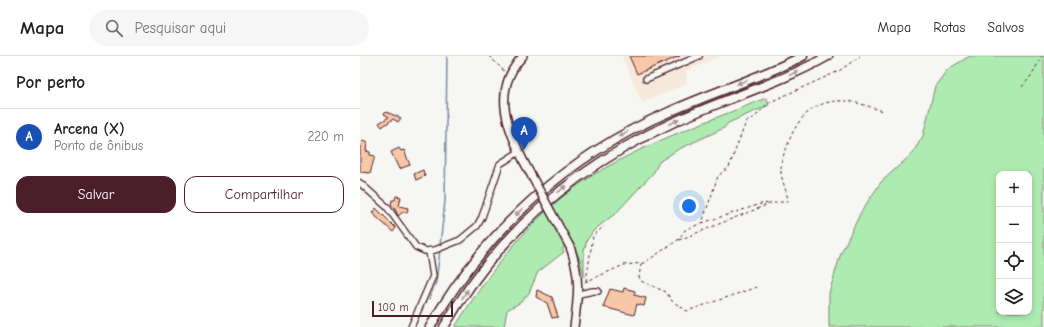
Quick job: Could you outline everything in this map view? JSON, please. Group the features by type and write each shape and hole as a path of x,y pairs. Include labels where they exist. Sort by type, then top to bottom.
{"highway":[{"path":"430,327 455,287 487,244 523,207 558,177 597,150 632,129 803,56"},
{"path":"444,327 481,271 514,232 566,186 595,165 637,140 673,122 791,75 828,56"}],"main road":[{"path":"523,56 510,76 504,101 505,114 508,127 519,152 570,247 577,267 582,283 574,327"}],"street":[{"path":"646,79 699,56"},
{"path":"360,183 387,207 416,247 421,250 437,250 465,237 477,226 482,217 500,164 519,152"},
{"path":"411,327 433,276 429,251"},
{"path":"579,294 593,291 598,292"}],"path":[{"path":"489,56 510,76"},
{"path":"702,223 718,176 729,167 746,122 755,117 768,103 839,71 860,56"},
{"path":"1022,87 1032,76 1042,56"},
{"path":"582,283 624,265 641,264 678,240 769,204 788,201 781,168 791,133 804,114 817,105 830,102 853,102 883,111"},
{"path":"678,240 685,230 702,223 764,203 769,204"},
{"path":"582,283 593,236 604,226"},
{"path":"641,264 639,277 641,281 666,292 672,301 687,311 757,287"}],"shaded area":[{"path":"622,56 721,56 686,71 686,84 642,103"}],"green space":[{"path":"970,56 1044,56 1044,327 829,327 829,293 841,253 861,212 881,182 912,154 923,136 935,86 948,69"},
{"path":"766,98 769,105 728,123 724,128 677,150 659,162 654,172 616,213 594,230 587,240 584,250 584,277 580,260 572,242 562,249 564,252 538,272 529,293 521,302 507,310 504,327 455,327 479,290 506,254 537,220 570,191 615,162 665,138"}],"building":[{"path":"629,56 680,56 637,74"},
{"path":"386,112 401,118 398,122 393,119 382,127 379,123 389,117 384,114"},
{"path":"363,141 367,143 366,151 370,152 370,155 375,156 370,173 360,172 360,144"},
{"path":"399,148 401,151 404,150 410,165 399,169 391,152"},
{"path":"423,170 425,176 416,180 414,174"},
{"path":"396,196 401,197 399,206 408,208 407,213 403,212 398,216 394,207 391,205 392,200 395,200"},
{"path":"376,208 396,228 393,232 372,213"},
{"path":"624,288 635,291 634,295 646,298 644,306 637,304 634,315 603,307 610,289 623,292"},
{"path":"537,290 552,297 558,317 552,318 547,303 536,297"}],"waterway":[{"path":"440,246 445,201 447,56"},
{"path":"429,299 436,282 440,250"}],"place":[{"name":"Arcena (X)","path":"524,150"}]}
